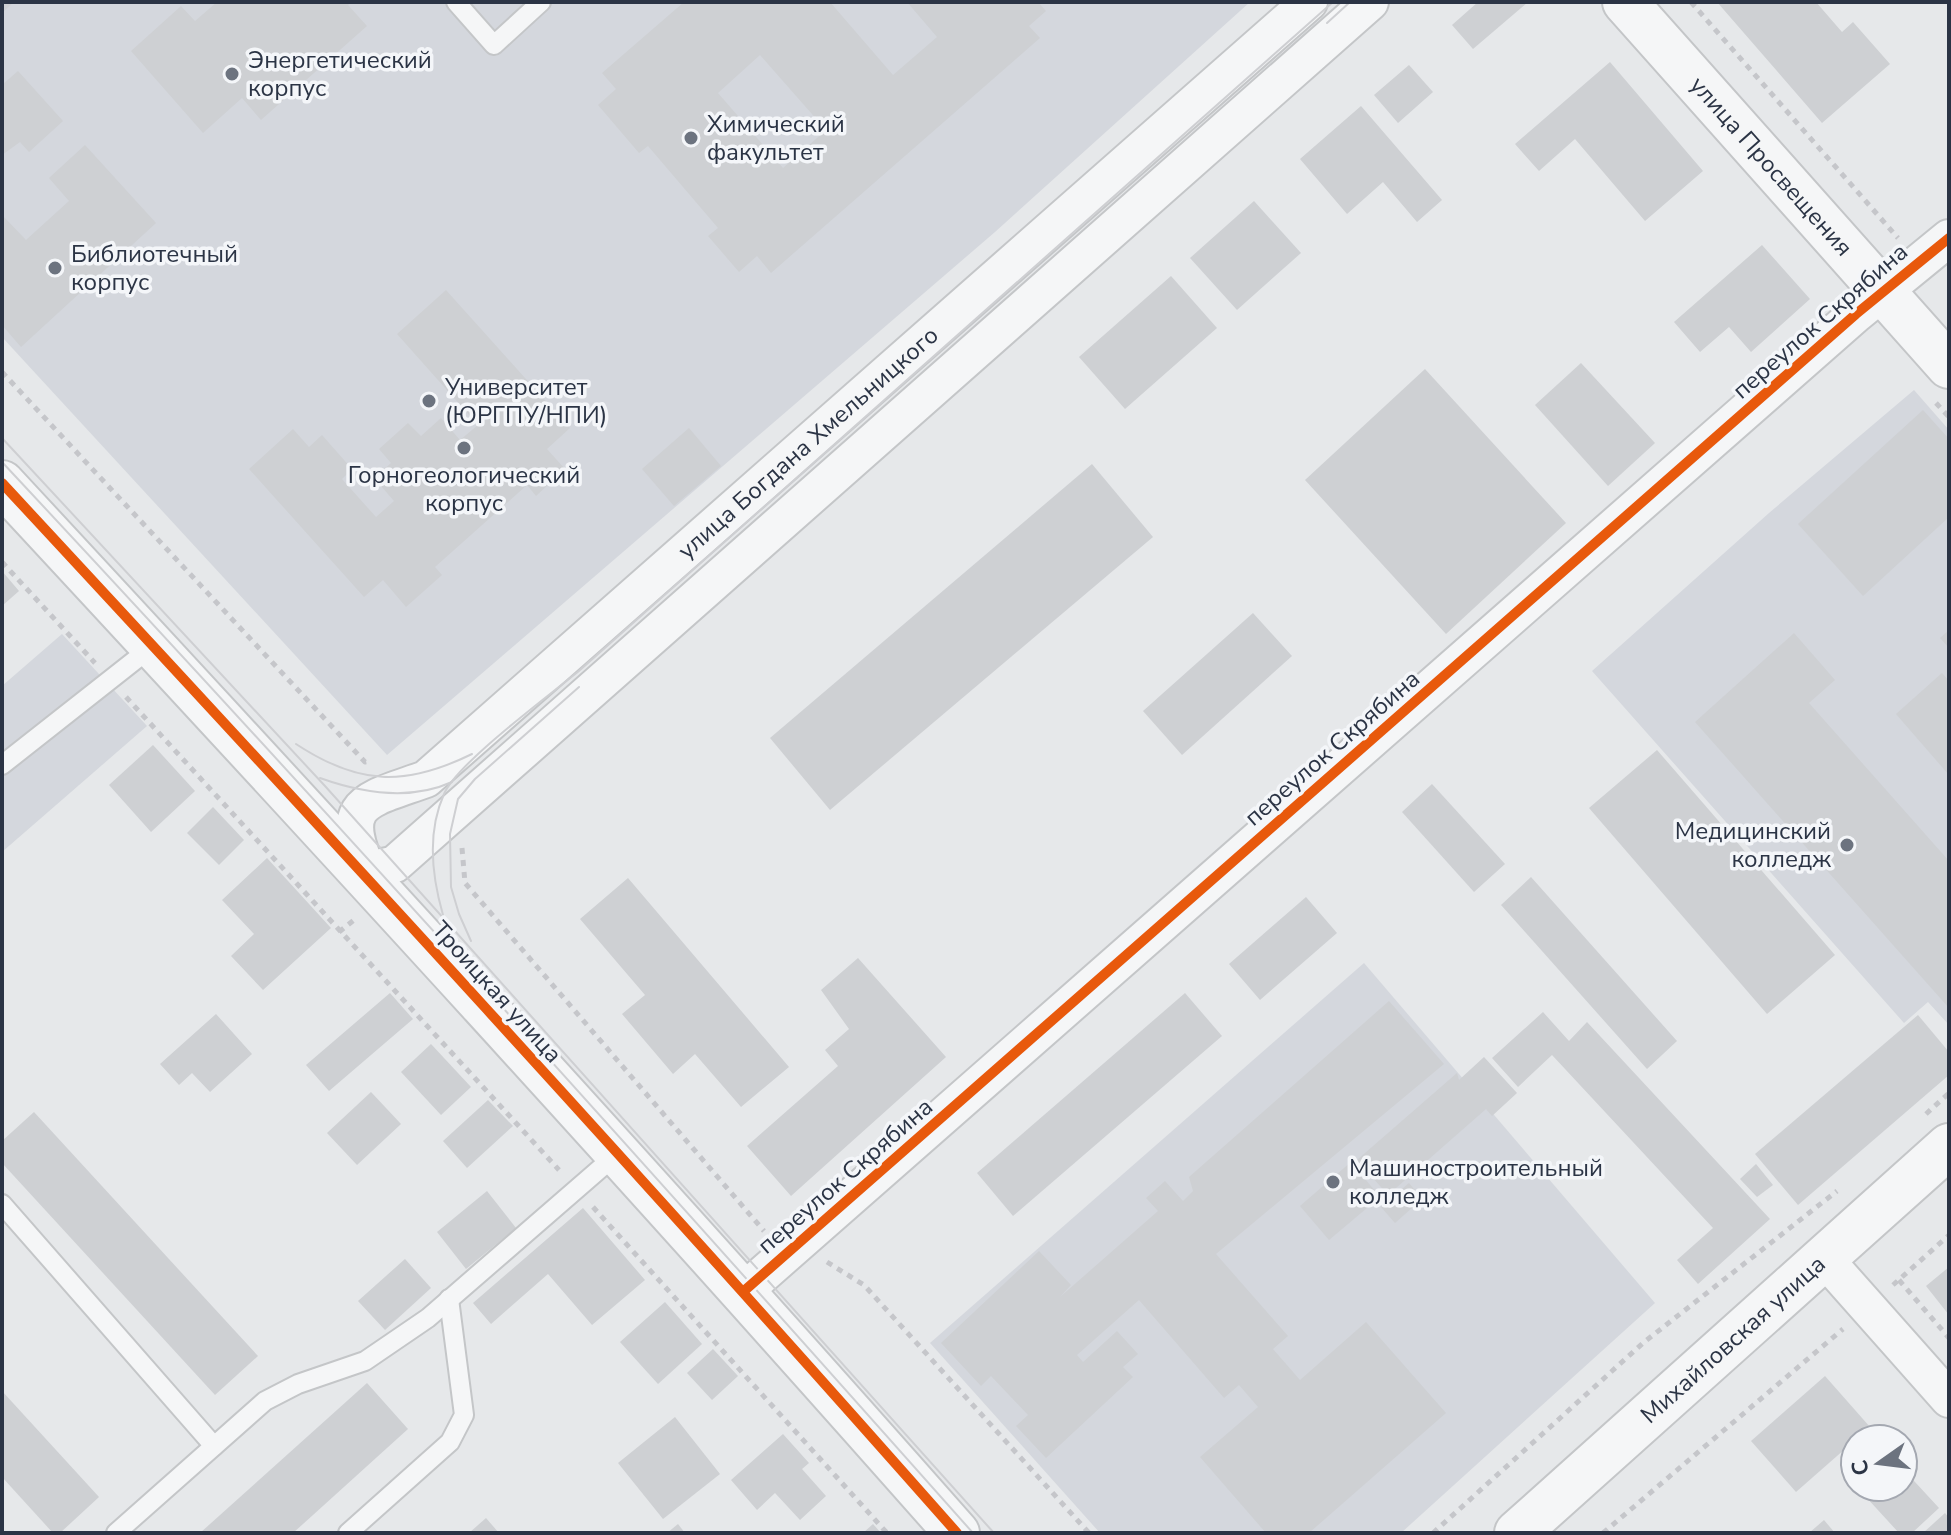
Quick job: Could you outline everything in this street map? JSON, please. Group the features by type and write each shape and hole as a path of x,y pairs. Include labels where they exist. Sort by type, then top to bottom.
{"street":[{"name":"улица Богдана Хмельницкого","path":"1309,2 426,779 368,799 355,819 356,843 379,873 1370,2"},
{"name":"улица Просвещения","path":"1625,2 1949,366"},
{"name":"переулок Скрябина","path":"744,1291 1882,291 1949,238"},
{"name":"Троицкая улица","path":"2,483 329,835 379,873 617,1154 744,1291 957,1533"},
{"name":"Михайловская улица","path":"1517,1533 1824,1258 1932,1135"},
{"path":"1824,1258 1949,1399"}],"lane":[{"path":"456,2 494,45 541,2"},
{"path":"2,765 153,646"},
{"path":"116,1533 265,1401 298,1384 365,1361 428,1318 617,1154"},
{"path":"2,1204 214,1446"},
{"path":"352,1532 450,1442 464,1415 449,1299"}],"path":[{"path":"1691,2 1896,237 1921,260"},
{"path":"2,372 365,762 380,759"},
{"path":"2,562 887,1533"},
{"path":"461,841 465,883 762,1230 797,1244 864,1285 1089,1533"},
{"path":"1932,1135 1949,1093"},
{"path":"1433,1533 1643,1343 1843,1185"},
{"path":"1603,1533 1868,1308 1949,1235"},
{"path":"1899,1280 1949,1338"}],"shaded area":[{"name":"Университет (ЮРГПУ/НПИ)","path":"2,2 1250,2 995,232 387,755 2,337"},
{"name":"Медицинский колледж","path":"1914,390 1949,430 1949,1025 1928,1002 1904,1023 1592,671 1769,513"},
{"path":"62,634 147,726 2,852 2,686"},
{"name":"Машиностроительный колледж","path":"1364,963 1655,1303 1401,1533 1100,1533 930,1343"}],"building":[{"path":"2,2 14,2 2,13"},
{"name":"Энергетический корпус","path":"217,2 351,2 348,5 367,26 261,120 242,98 203,133 131,51 181,6 195,21"},
{"name":"Химический факультет","path":"684,2 830,2 893,75 937,37 907,2 1038,2 1046,11 1029,26 1040,38 771,273 757,256 739,272 708,236 718,228 648,146 639,153 598,105 616,89 602,73","holes":["760,55 826,130 783,168 718,93"]},
{"path":"1478,2 1528,2 1473,49 1452,25"},
{"path":"1717,2 1816,2 1842,32 1853,22 1890,64 1822,123"},
{"path":"1610,62 1703,171 1645,221 1575,139 1539,171 1515,144"},
{"path":"1409,65 1433,92 1398,123 1374,95"},
{"path":"18,71 63,121 29,152 20,142 2,155 2,85"},
{"path":"1361,106 1442,200 1417,222 1383,182 1347,214 1300,159"},
{"name":"Библиотечный корпус","path":"85,145 156,223 21,347 2,325 2,215 26,240 69,201 49,178"},
{"path":"1254,201 1301,253 1237,310 1190,258"},
{"path":"1762,245 1810,299 1751,352 1729,327 1700,352 1674,322"},
{"path":"1171,276 1217,328 1125,409 1079,357"},
{"name":"Горногеологический корпус","path":"446,290 570,428 547,449 565,469 536,496 527,485 435,567 442,575 406,607 383,580 364,597 249,469 293,429 309,447 322,435 352,469 342,479 376,517 394,501 374,478 391,463 379,449 408,423 421,436 441,418 460,440 478,425 397,334"},
{"path":"1581,363 1655,443 1608,486 1535,405"},
{"path":"1425,369 1566,523 1446,634 1305,480"},
{"path":"1923,410 1949,439 1949,517 1863,596 1798,524"},
{"path":"689,428 721,466 674,506 642,469"},
{"path":"1092,464 1153,537 830,810 770,738"},
{"path":"2,571 19,591 2,606"},
{"path":"1253,613 1292,656 1182,755 1143,711"},
{"path":"1949,630 1949,648 1940,638"},
{"path":"1794,633 1835,680 1809,703 1949,861 1949,1008 1695,722"},
{"path":"1942,673 1949,681 1949,775 1896,714"},
{"path":"153,745 195,791 151,832 109,785"},
{"path":"1657,750 1835,955 1767,1014 1589,808"},
{"path":"1432,784 1505,864 1474,892 1402,812"},
{"path":"213,807 244,840 219,865 187,833"},
{"path":"267,858 331,928 263,990 231,956 254,934 222,900"},
{"path":"1531,877 1677,1041 1647,1069 1501,905"},
{"path":"628,878 789,1067 741,1107 695,1054 673,1074 622,1014 645,995 580,919"},
{"path":"1306,897 1337,933 1260,1000 1229,964"},
{"path":"858,958 946,1057 791,1196 747,1146 838,1066 825,1050 849,1029 821,990"},
{"path":"390,993 413,1019 329,1091 306,1065"},
{"path":"1185,993 1222,1036 1013,1216 977,1173"},
{"path":"1389,1001 1444,1064 1216,1254 1288,1336 1273,1349 1300,1380 1366,1322 1446,1413 1309,1533 1266,1533 1200,1457 1258,1407 1239,1385 1224,1398 1139,1300 1077,1355 1083,1362 1117,1331 1138,1354 1123,1367 1133,1377 1046,1458 1016,1426 1028,1415 991,1376 981,1386 941,1343 1039,1251 1071,1285 1060,1297 1158,1211 1146,1198 1165,1181 1183,1201 1193,1191 1189,1177"},
{"path":"1543,1012 1569,1041 1587,1022 1770,1219 1698,1284 1677,1260 1713,1228 1552,1055 1518,1087 1492,1058"},
{"path":"216,1014 252,1054 210,1092 192,1073 179,1085 160,1064"},
{"path":"1918,1015 1949,1052 1949,1075 1798,1205 1755,1154"},
{"path":"431,1044 471,1087 441,1115 401,1072"},
{"path":"1484,1057 1517,1093 1492,1116 1486,1109 1388,1195 1357,1160 1457,1073 1459,1080"},
{"path":"371,1092 401,1124 357,1165 327,1133"},
{"path":"488,1100 513,1126 467,1168 443,1141"},
{"path":"34,1112 258,1356 215,1395 2,1163 2,1141"},
{"path":"1351,1162 1380,1197 1329,1240 1300,1206"},
{"path":"1756,1164 1773,1185 1757,1197 1740,1179"},
{"path":"1409,1183 1422,1199 1395,1223 1381,1207"},
{"path":"487,1191 516,1228 466,1269 437,1232"},
{"path":"583,1208 645,1280 592,1325 548,1274 491,1324 473,1303"},
{"path":"405,1259 431,1288 385,1330 358,1301"},
{"path":"1949,1267 1949,1315 1926,1286"},
{"path":"665,1302 702,1344 658,1384 620,1342"},
{"path":"713,1349 738,1376 712,1400 687,1373"},
{"path":"1825,1376 1866,1423 1839,1423 1839,1454 1796,1492 1751,1441"},
{"path":"367,1383 408,1429 293,1533 200,1533"},
{"path":"2,1391 99,1497 60,1533 53,1533 2,1477"},
{"path":"675,1417 720,1474 663,1519 618,1463"},
{"path":"783,1434 809,1463 802,1469 826,1496 800,1520 775,1493 757,1510 731,1480"},
{"path":"1919,1486 1939,1508 1912,1533 1899,1533 1872,1503 1919,1503"},
{"path":"1945,1513 1949,1518 1949,1533 1923,1533"},
{"path":"486,1518 499,1533 469,1533"},
{"path":"1824,1520 1835,1533 1809,1533"},
{"path":"678,1524 685,1533 667,1533"},
{"path":"873,1524 881,1533 863,1533"}],"tram line":[{"path":"443,915 434,870 435,824 444,794 467,765 580,670 1333,2"},
{"path":"1327,23 1350,2"},
{"path":"2,438 325,786 994,1533"},
{"path":"2,462 491,994 973,1533"},
{"path":"471,941 451,887 450,834 458,799 475,779 579,687"},
{"path":"296,744 340,768 382,777 425,772 472,754"},
{"path":"320,778 352,788 386,793 420,792 452,782"}],"cycle path":[{"path":"744,1291 1856,314 1949,238"},
{"path":"2,483 483,1005 957,1533"}],"place":[{"name":"Энергетический корпус","path":"232,74"},
{"name":"Химический факультет","path":"691,138"},
{"name":"Библиотечный корпус","path":"55,268"},
{"name":"Университет (ЮРГПУ/НПИ)","path":"429,401"},
{"name":"Горногеологический корпус","path":"464,448"},
{"name":"Медицинский колледж","path":"1847,845"},
{"name":"Машиностроительный колледж","path":"1333,1182"}]}
